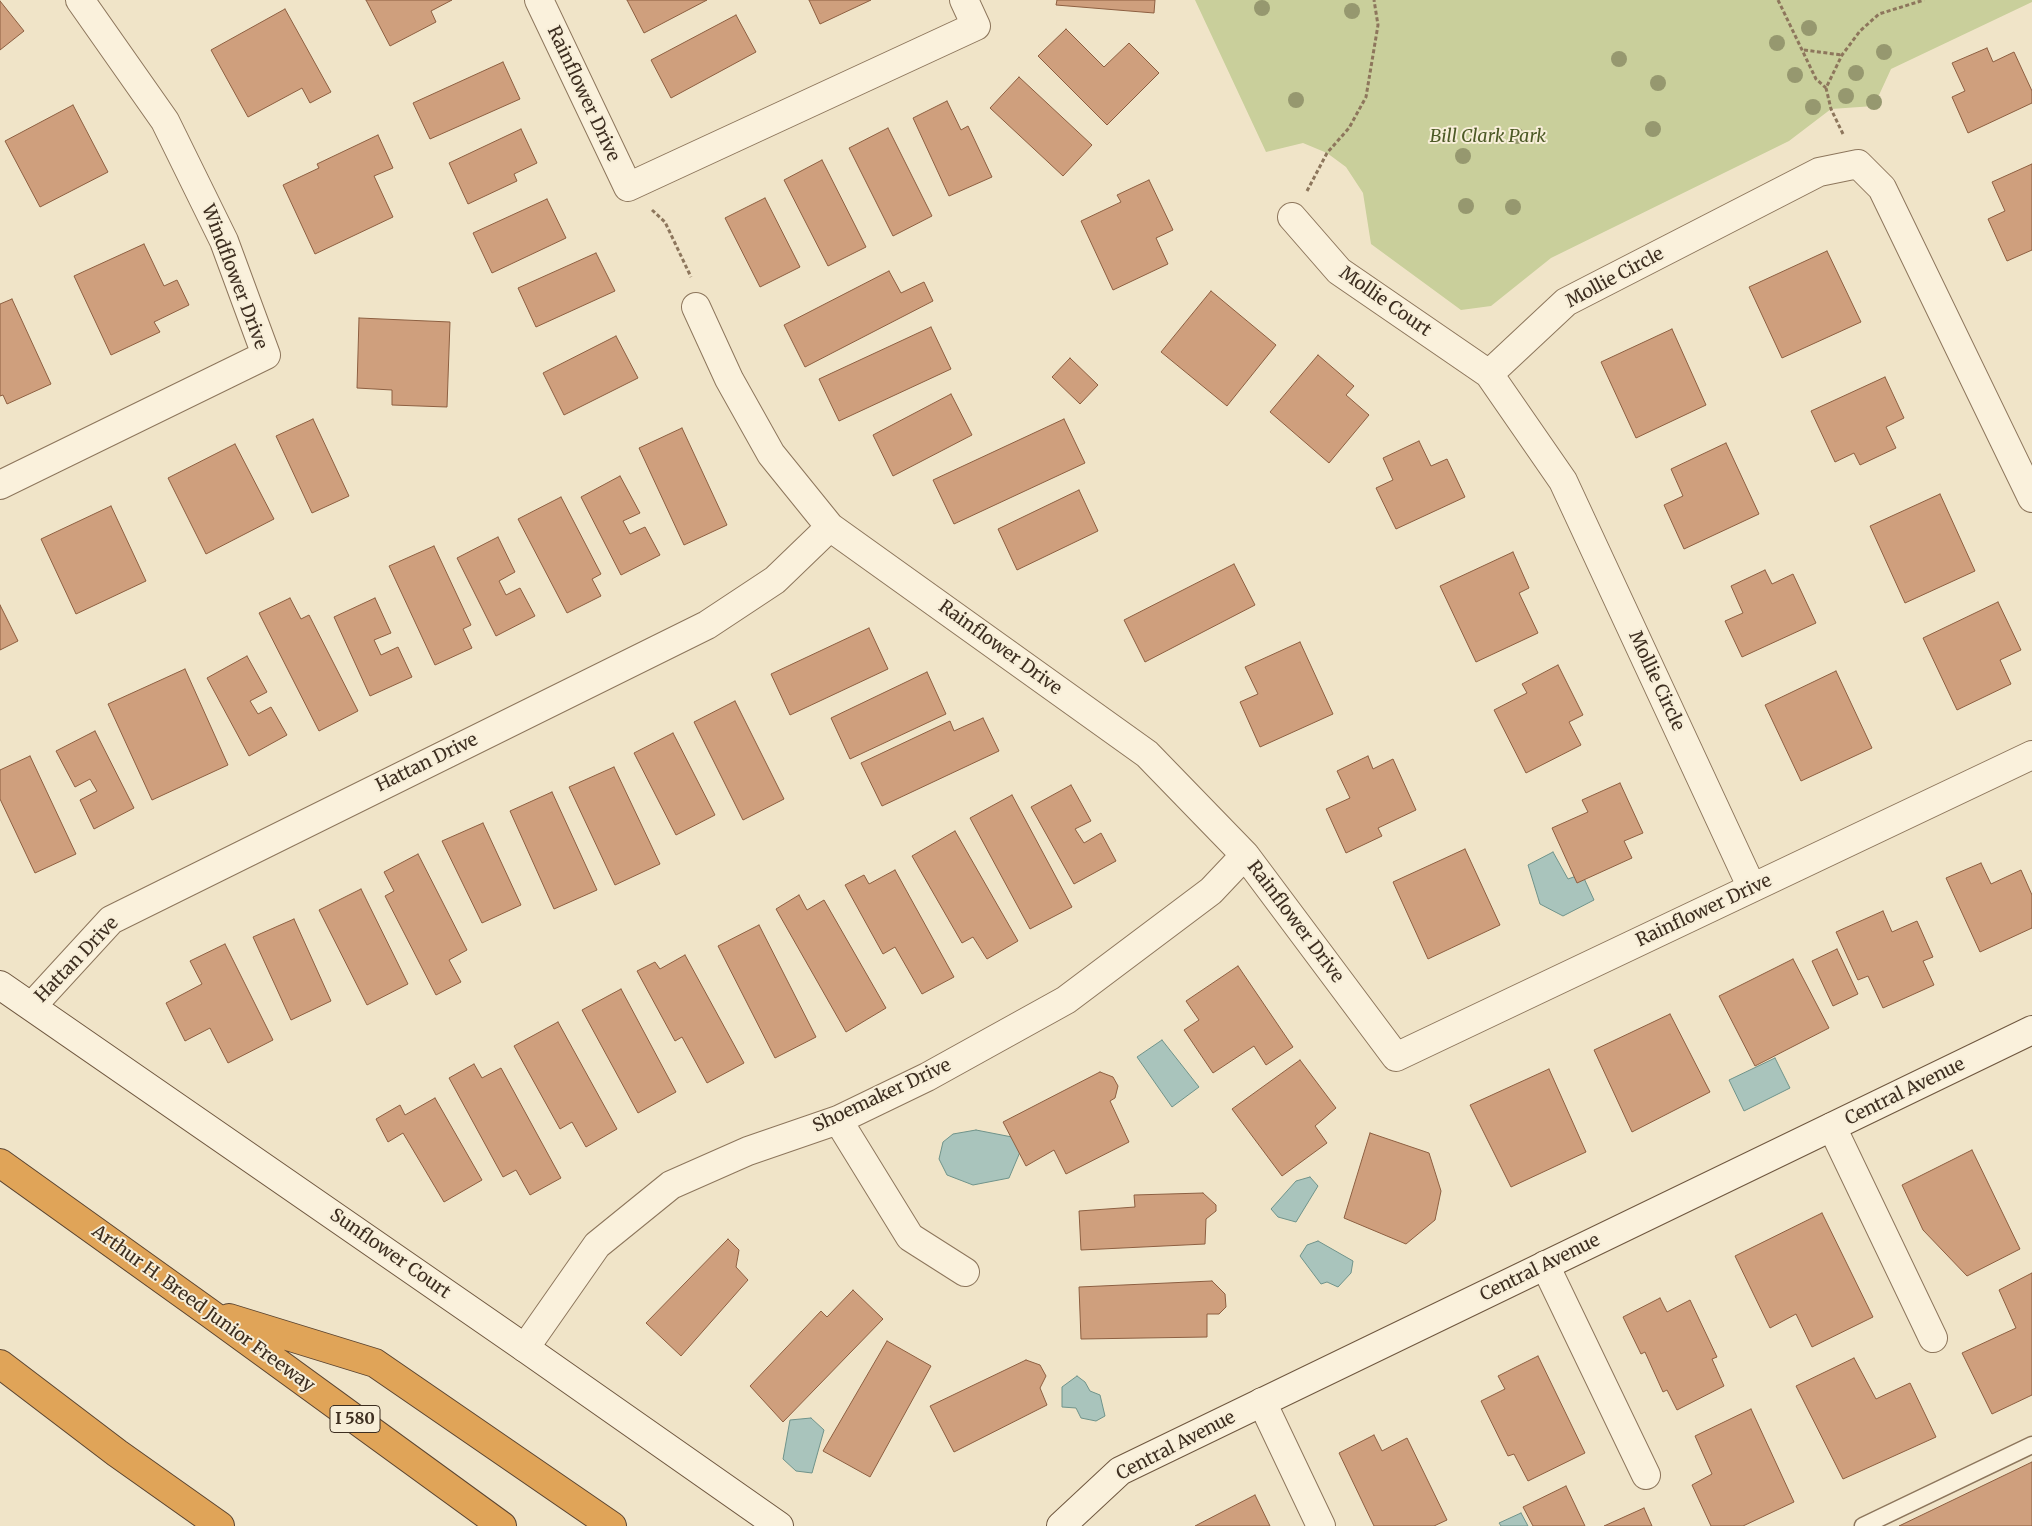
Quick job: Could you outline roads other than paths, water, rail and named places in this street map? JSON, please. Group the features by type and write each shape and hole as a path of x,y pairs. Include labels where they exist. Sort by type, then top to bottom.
{"highway":[{"name":"Arthur H. Breed Junior Freeway","path":"0,1163 502,1526"},
{"path":"208,1312 375,1364 612,1526"},
{"path":"0,1364 117,1453 220,1526"}],"street":[{"name":"Windflower Drive","path":"0,485 266,355 224,240 165,120 80,0"},
{"name":"Rainflower Drive","path":"539,0 628,187 976,26 964,0"},
{"name":"Mollie Circle","path":"1752,888 1563,481 1489,374 1566,302 1820,172 1858,164 1882,188 2032,498"},
{"name":"Mollie Court","path":"1292,218 1339,271 1489,374"},
{"name":"Rainflower Drive","path":"696,306 729,379 771,454 830,527 1147,754 1245,856 1396,1057 2032,755"},
{"name":"Hattan Drive","path":"32,1006 111,920 707,625 775,580 830,527"},
{"name":"Shoemaker Drive","path":"525,1348 597,1244 671,1185 748,1151 838,1120 927,1077 1066,1000 1211,891 1245,856"},
{"name":"Sunflower Court","path":"0,985 525,1348 778,1526"},
{"name":"Central Avenue","path":"1061,1526 1120,1471 2032,1030"},
{"path":"838,1120 910,1238 966,1272"},
{"path":"1832,1127 1933,1338"},
{"path":"1545,1265 1646,1476"},
{"path":"1262,1402 1321,1526"}],"lane":[{"path":"1863,1526 2032,1445"}],"water":[{"path":"1553,852 1568,879 1582,874 1594,900 1563,916 1540,904 1528,865"},
{"path":"1162,1040 1199,1087 1172,1107 1137,1057"},
{"path":"1775,1058 1790,1088 1744,1111 1729,1080"},
{"path":"976,1130 1012,1137 1020,1152 1009,1178 973,1185 947,1175 939,1159 943,1142 953,1134"},
{"path":"1310,1177 1318,1186 1296,1222 1278,1217 1271,1209 1296,1181"},
{"path":"1318,1241 1353,1261 1351,1273 1338,1287 1327,1282 1321,1284 1300,1256 1307,1245"},
{"path":"1077,1376 1085,1382 1090,1391 1100,1395 1105,1416 1096,1421 1081,1418 1076,1408 1062,1407 1062,1387"},
{"path":"811,1418 824,1430 812,1473 796,1471 783,1459 790,1420"},
{"path":"1521,1513 1528,1526 1501,1526 1499,1523"}],"park label":[{"name":"Bill Clark Park","path":"1488,137"}]}
